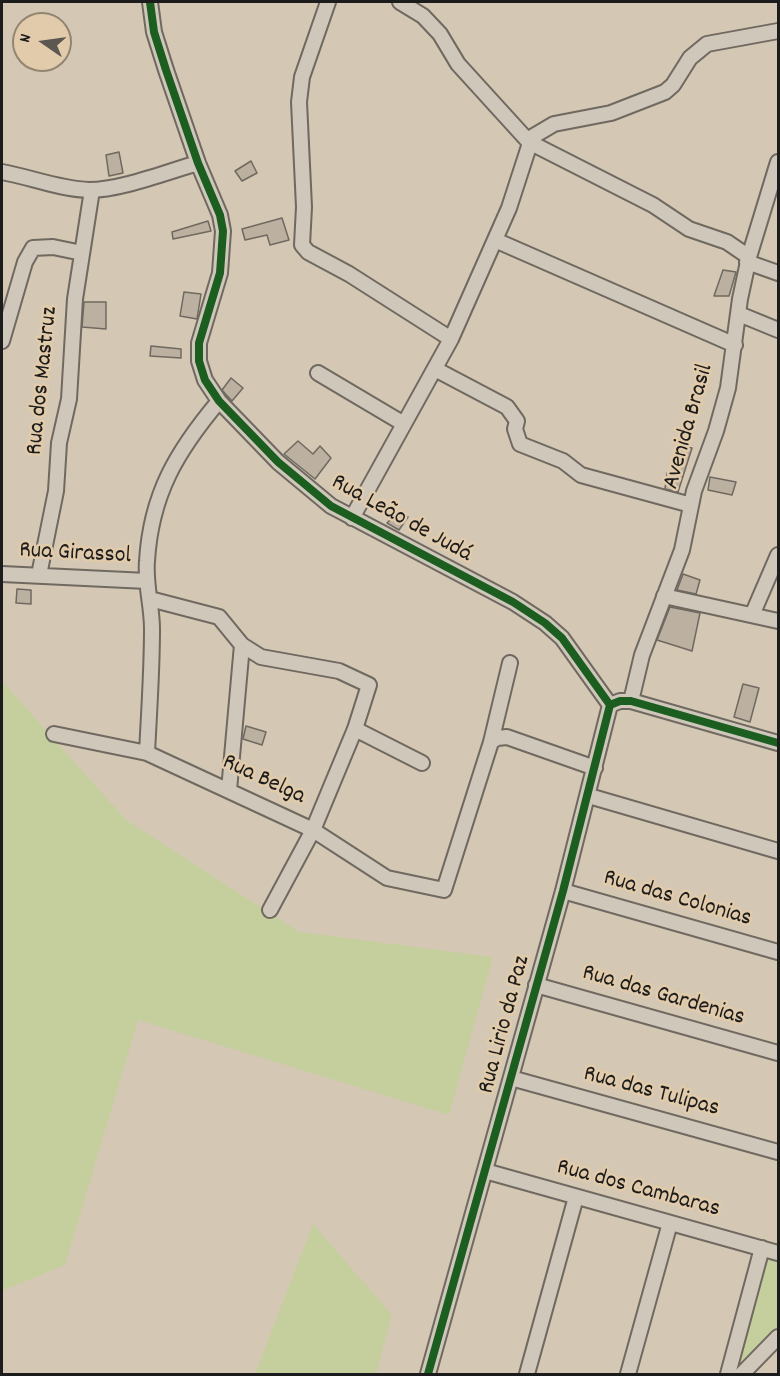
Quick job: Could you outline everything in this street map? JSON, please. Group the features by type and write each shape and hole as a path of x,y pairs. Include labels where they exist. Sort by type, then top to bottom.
{"street":[{"name":"Rua Leão de Judá","path":"150,2 154,32 198,163 220,215 223,231 220,273 199,343 199,361 205,380 219,400 278,462 312,492 352,518 513,603 545,623 562,638 610,705"},
{"path":"328,2 302,77 299,102 304,207 302,245 308,252 349,274 451,339"},
{"path":"400,2 423,16 469,77 530,139 653,205 689,229 727,242 748,260 778,273"},
{"path":"352,518 451,339 519,180 530,139 554,124 611,113 665,92 673,85 690,58 707,44 778,32"},
{"name":"Avenida Brasil","path":"631,700 642,655 682,550 691,505 716,431 735,345 748,260 778,162"},
{"path":"2,172 33,177 72,189 92,190 198,163"},
{"name":"Rua dos Mastruz","path":"39,575 56,491 59,443 69,399 72,330 92,190"},
{"path":"495,240 735,345"},
{"path":"2,341 25,262 33,248 53,247 82,252"},
{"path":"739,314 778,330"},
{"path":"435,369 507,407 517,421 515,429 519,444 563,460 581,475 691,505"},
{"path":"318,374 404,424"},
{"path":"147,753 152,629 147,580 150,532 165,483 187,439 219,400"},
{"path":"753,613 778,555"},
{"name":"Rua Girassol","path":"2,574 147,580"},
{"path":"664,596 753,613 778,621"},
{"path":"150,599 219,617 242,645 261,657 339,671 369,685 355,729 313,830 270,910"},
{"path":"229,790 242,645"},
{"path":"491,742 510,663"},
{"path":"610,705 631,700 778,743"},
{"name":"Rua Lirio da Paz","path":"428,1374 589,796 610,705"},
{"path":"355,729 422,764"},
{"name":"Rua Belga","path":"54,734 147,753 313,830 387,878 444,890 491,742"},
{"path":"491,742 507,737 595,768"},
{"path":"589,796 778,851"},
{"name":"Rua das Colonias","path":"563,891 778,952"},
{"name":"Rua das Gardenias","path":"536,985 778,1053"},
{"name":"Rua das Tulipas","path":"511,1078 778,1152"},
{"name":"Rua dos Cambaras","path":"485,1171 778,1253"},
{"path":"527,1374 576,1197"},
{"path":"628,1374 670,1223"},
{"path":"728,1374 762,1248"},
{"path":"742,1374 778,1337"}],"green space":[{"path":"2,681 126,820 299,932 493,957 449,1115 138,1020 65,1265 2,1291"},
{"path":"313,1224 392,1315 376,1374 255,1374"},
{"path":"767,1258 778,1261 778,1330 736,1373"}],"building":[{"path":"119,152 123,173 109,176 106,155"},
{"path":"251,161 257,173 242,181 235,171"},
{"path":"282,218 289,240 270,245 267,235 245,240 242,229"},
{"path":"208,221 211,231 173,239 172,232"},
{"path":"723,270 736,272 729,296 714,296"},
{"path":"184,292 201,294 197,319 180,316"},
{"path":"84,302 106,302 106,329 82,327"},
{"path":"151,346 181,349 181,358 150,356"},
{"path":"231,378 243,388 232,401 222,390"},
{"path":"298,441 313,454 320,446 331,458 315,479 284,454"},
{"path":"678,445 692,448 678,492 665,489 667,473 671,474"},
{"path":"710,477 736,482 732,495 708,490"},
{"path":"397,513 408,517 399,530 387,523"},
{"path":"683,574 700,580 696,594 677,590"},
{"path":"17,589 31,590 31,604 16,603"},
{"path":"670,607 700,613 692,651 657,640"},
{"path":"743,684 759,688 750,722 734,717"},
{"path":"246,726 266,732 262,745 243,739"}],"cycle path":[{"path":"150,2 154,32 166,70 198,163 220,215 223,231 220,273 199,343 199,361 205,380 219,401 278,462 331,506 513,602 545,623 562,638 610,705"},
{"path":"428,1374 563,891 610,705 620,701 631,701 778,743"}]}
